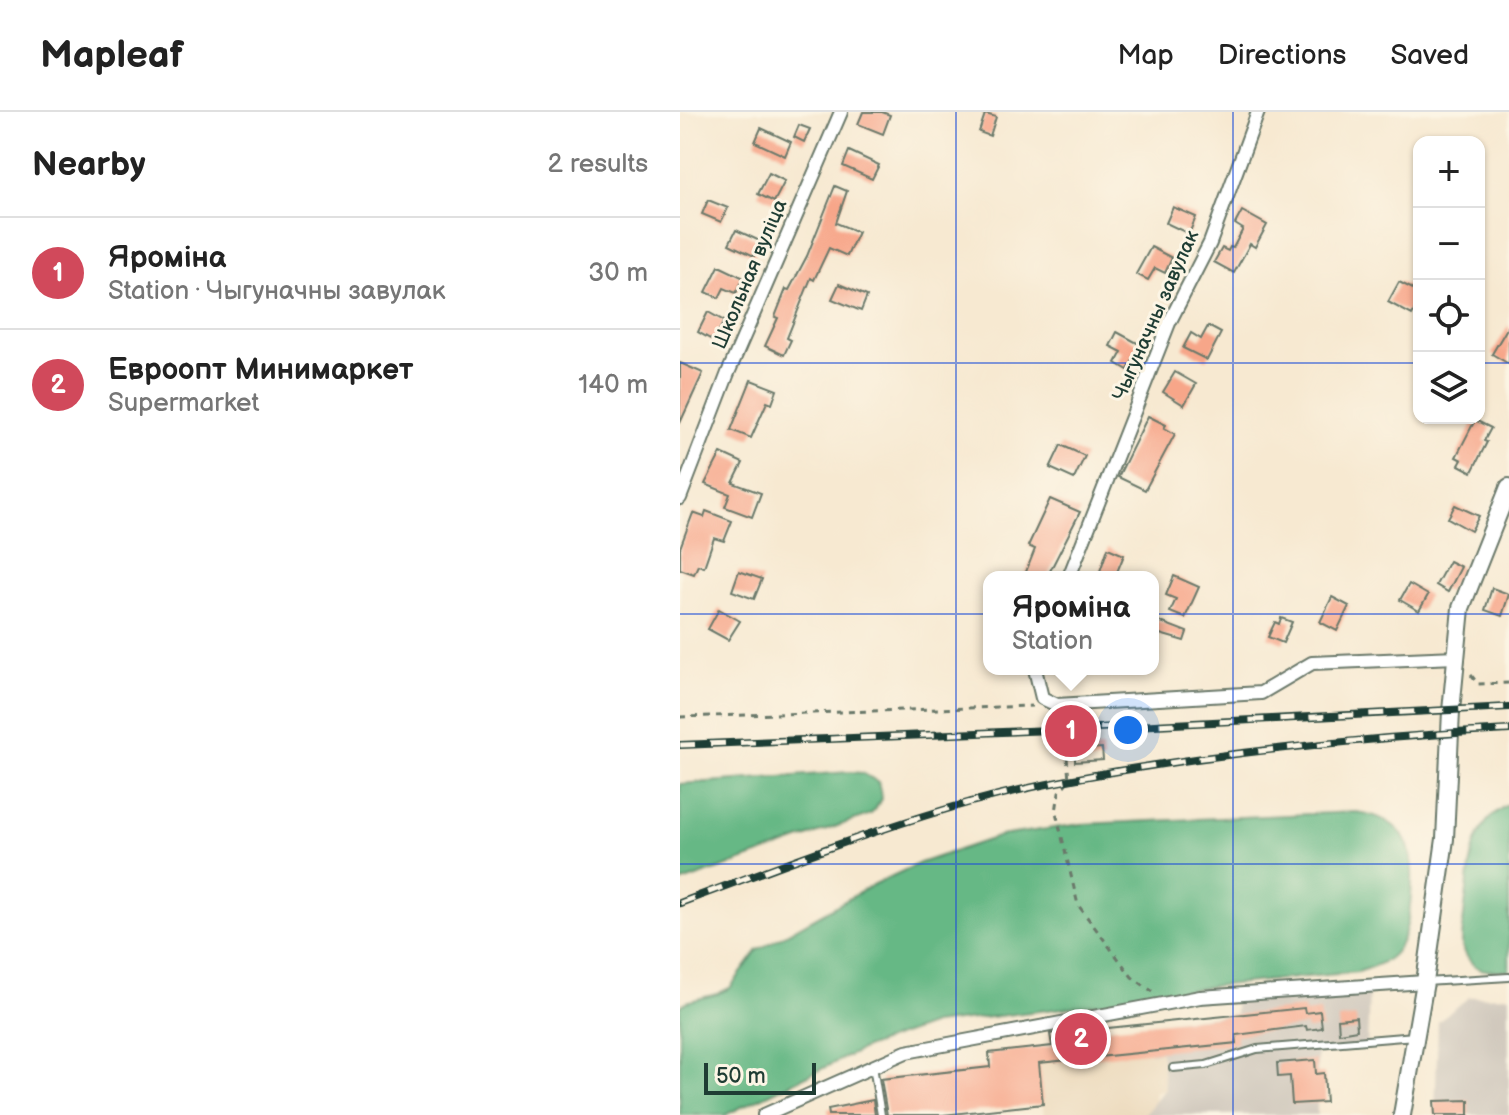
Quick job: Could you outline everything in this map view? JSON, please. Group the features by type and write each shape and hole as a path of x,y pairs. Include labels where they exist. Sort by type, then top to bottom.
{"street":[{"name":"Школьная вуліца","path":"680,498 728,373 841,112"},
{"name":"Чыгуначны завулак","path":"1071,571 1169,323 1210,243 1258,112"},
{"path":"1402,1115 1445,839 1461,608 1509,487"},
{"path":"1036,675 1042,698 1057,705 1261,693 1312,663 1456,657"},
{"path":"764,1115 906,1052 1200,997 1425,982"}],"lane":[{"path":"1425,982 1509,977"},
{"path":"1173,1068 1206,1065 1257,1049 1415,1036"},
{"path":"873,1066 881,1115"}],"path":[{"path":"1456,657 1478,684 1509,683"},
{"path":"680,717 1057,705 1077,722 1078,745 1067,757 1069,780 1059,792 1056,812 1078,905 1132,977 1168,1003"}],"shaded area":[{"path":"1369,991 1367,1047 1317,1049 1317,1115 1144,1115 1165,1089 1161,1052 1150,1053 1148,1024 1235,1014 1235,1001"},
{"path":"1509,996 1509,1115 1435,1115 1438,1022 1469,997"},
{"path":"1148,1024 1161,1052 1165,1090 1155,1092 1157,1114 1044,1115 1039,1063 1053,1061 1050,1032"}],"green space":[{"path":"862,773 878,782 882,799 871,814 680,883 680,784"},
{"path":"1509,804 1509,970 1492,971 1479,968 1469,961 1462,945 1463,924 1477,840 1489,820"},
{"path":"1356,812 1388,822 1398,830 1410,851 1411,897 1405,932 1396,951 1379,964 1358,972 1213,986 933,1024 865,1048 725,1115 680,1115 680,1006 730,988 758,950 875,884 920,863 1000,836 1081,824"}],"building":[{"path":"863,112 890,115 883,134 858,124"},
{"path":"985,114 996,117 990,136 979,132"},
{"path":"799,125 810,129 804,142 794,137"},
{"path":"761,128 791,142 785,156 755,142"},
{"path":"849,151 879,165 872,179 843,166"},
{"path":"769,173 785,181 774,202 758,194"},
{"path":"835,186 847,191 836,223 858,232 847,256 829,248 814,280 811,278 787,338 791,340 784,355 765,346 778,318 775,317 786,289 789,290 807,256"},
{"path":"708,200 728,208 721,222 702,214"},
{"path":"1173,207 1196,217 1189,234 1166,223"},
{"path":"1242,211 1267,225 1255,247 1250,244 1234,273 1214,262 1222,248 1228,251 1230,247 1233,248 1243,229 1235,224"},
{"path":"736,230 760,241 754,256 729,244"},
{"path":"1151,247 1172,258 1165,273 1155,268 1148,280 1136,274"},
{"path":"719,266 744,278 736,293 724,288 719,298 706,292"},
{"path":"1399,282 1413,289 1412,315 1388,302"},
{"path":"839,284 867,296 861,311 832,299"},
{"path":"708,312 724,321 714,341 698,332"},
{"path":"1509,325 1509,364 1492,354"},
{"path":"1208,326 1221,333 1207,360 1183,348 1191,333 1201,339"},
{"path":"1117,332 1141,345 1128,370 1116,363 1122,352 1110,346"},
{"path":"680,363 703,373 680,423"},
{"path":"1175,372 1196,384 1184,405 1163,392"},
{"path":"751,380 777,390 772,404 767,402 751,438 731,430"},
{"path":"1148,416 1166,425 1164,428 1175,434 1145,490 1118,477"},
{"path":"1473,424 1491,428 1472,472 1459,465 1462,460 1456,457"},
{"path":"1061,445 1085,456 1074,479 1050,468"},
{"path":"721,453 743,463 733,483 761,493 752,517 725,507 730,494 705,484"},
{"path":"1050,499 1080,512 1050,571 1026,571 1035,549 1028,546"},
{"path":"1455,505 1479,516 1471,531 1448,518"},
{"path":"706,511 732,521 724,541 714,538 704,567 698,565 694,574 680,569 680,548 693,513 704,517"},
{"path":"1108,548 1124,555 1117,571 1100,571"},
{"path":"1449,561 1461,567 1448,592 1436,585"},
{"path":"739,571 762,579 754,599 732,591"},
{"path":"1174,576 1199,587 1185,618 1170,612 1176,599 1166,595"},
{"path":"1409,584 1428,595 1419,611 1400,600"},
{"path":"1492,588 1509,594 1502,616 1485,610"},
{"path":"1332,597 1349,606 1337,631 1320,622"},
{"path":"719,609 740,621 728,640 708,629"},
{"path":"1281,618 1292,622 1283,643 1268,637 1275,622 1279,624"},
{"path":"1159,621 1187,632 1184,641 1159,634"},
{"path":"1102,748 1103,760 1075,762 1075,750"},
{"path":"1304,1008 1305,1013 1320,1011 1322,1028 1307,1030 1306,1026 1236,1035 1237,1043 1039,1063 1043,1104 943,1115 887,1115 881,1079 990,1067 989,1053 1052,1046 1050,1034"},
{"path":"1356,1017 1357,1030 1339,1033 1338,1019"},
{"path":"1315,1060 1316,1074 1324,1073 1326,1102 1292,1104 1290,1076 1278,1077 1277,1063"},
{"path":"873,1100 875,1115 829,1115 828,1109"},
{"path":"1469,1100 1469,1115 1435,1115 1434,1101"}],"railway":[{"path":"680,745 1509,707"},
{"path":"680,903 897,825 971,802 1055,783 1168,763 1274,749 1509,730"}],"place":[{"name":"Яроміна","path":"1071,731"},
{"name":"Евроопт Минимаркет","path":"1081,1039"}]}
